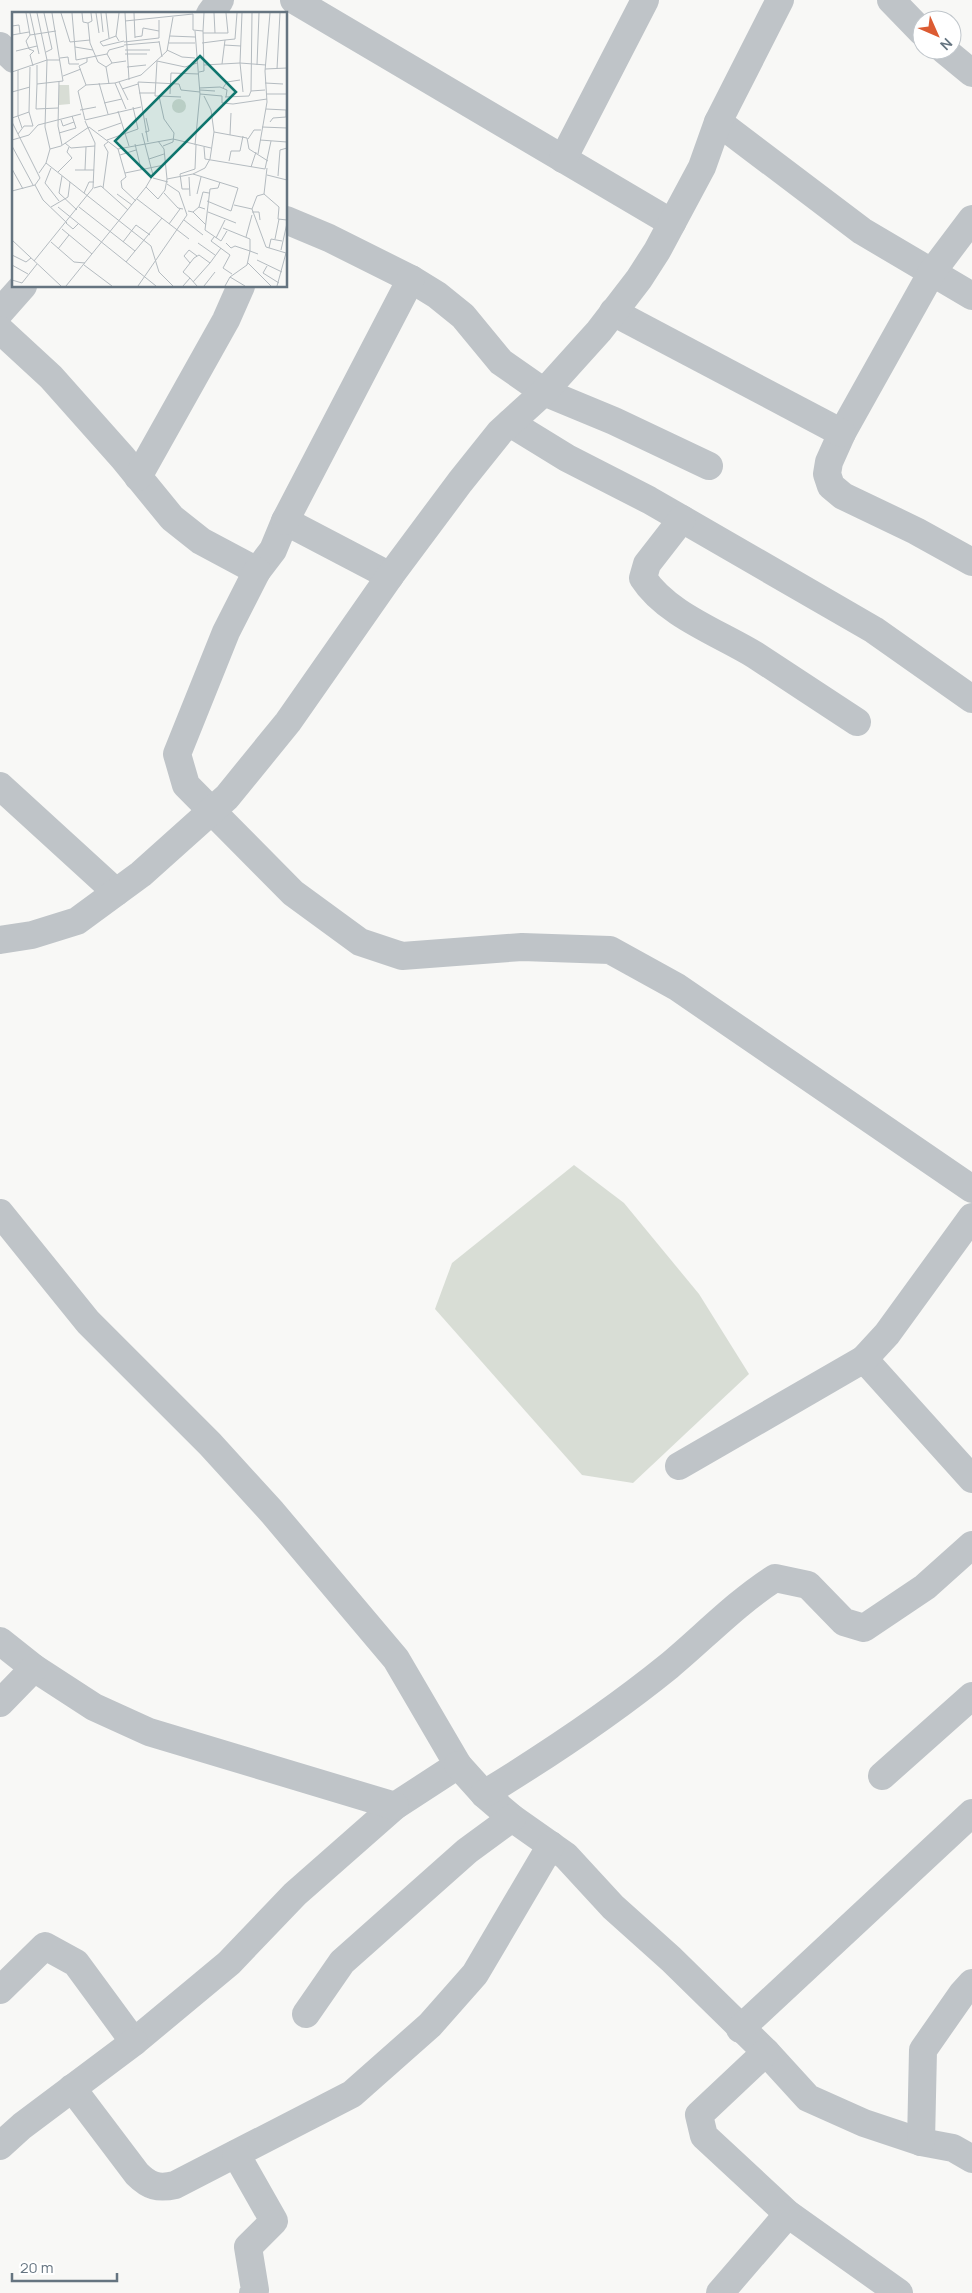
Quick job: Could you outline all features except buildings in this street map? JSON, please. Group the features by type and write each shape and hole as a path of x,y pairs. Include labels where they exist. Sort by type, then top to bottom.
{"street":[{"path":"211,12 220,0"},
{"path":"294,0 672,223"},
{"path":"564,159 645,0"},
{"path":"0,940 32,936 77,920 116,892 212,812 288,722 390,576 460,482 510,423 544,392 613,312 657,251 702,167 718,122 780,0"},
{"path":"891,0 912,22"},
{"path":"0,46 12,57"},
{"path":"956,60 972,73"},
{"path":"718,122 862,231 972,296"},
{"path":"972,219 932,272 842,433 829,462 827,474 830,486 843,496 916,531 972,562"},
{"path":"288,221 329,238 412,279 463,316 501,362 544,392 614,421 709,466"},
{"path":"412,279 285,522 273,550 257,571 226,632 177,754 186,785 293,893 360,942 402,956 522,948 610,950 677,987 972,1189"},
{"path":"0,312 22,288"},
{"path":"138,477 222,328 240,288"},
{"path":"613,312 842,433"},
{"path":"0,330 51,377 172,518 201,541 257,571"},
{"path":"510,423 567,458 649,500 874,630 972,699"},
{"path":"682,520 647,564 643,578 652,591 666,603 754,655 857,722"},
{"path":"285,522 390,576"},
{"path":"0,786 116,892"},
{"path":"0,1213 88,1322 164,1396 272,1512 396,1659 458,1765 484,1794 512,1818 566,1856 613,1907 766,2052 808,2098 864,2123 921,2142 953,2148 972,2159"},
{"path":"679,1466 864,1359 887,1334 972,1217"},
{"path":"864,1359 972,1479"},
{"path":"484,1794 560,1748 669,1666 746,1597 775,1578 808,1585 844,1622 864,1628 924,1586 972,1545"},
{"path":"0,1641 34,1668 94,1706 149,1732 395,1806"},
{"path":"0,1703 34,1668"},
{"path":"882,1776 972,1696"},
{"path":"0,2146 22,2126 134,2042 229,1963 294,1894 395,1806 458,1765"},
{"path":"740,2029 972,1813"},
{"path":"306,2014 342,1962 468,1851 512,1818"},
{"path":"72,2088 137,2174 148,2185 162,2188 174,2185 236,2154 352,2094 430,2025 475,1974 551,1845"},
{"path":"0,1990 45,1946 76,1963 134,2042"},
{"path":"921,2142 922,2050 972,1983"},
{"path":"766,2052 699,2115 704,2136 788,2214 899,2293"},
{"path":"236,2154 274,2221 248,2247 255,2290 253,2293"},
{"path":"720,2293 788,2214"}],"shaded area":[{"path":"574,1165 624,1203 699,1294 749,1374 633,1483 582,1475 435,1309 452,1263"}]}
